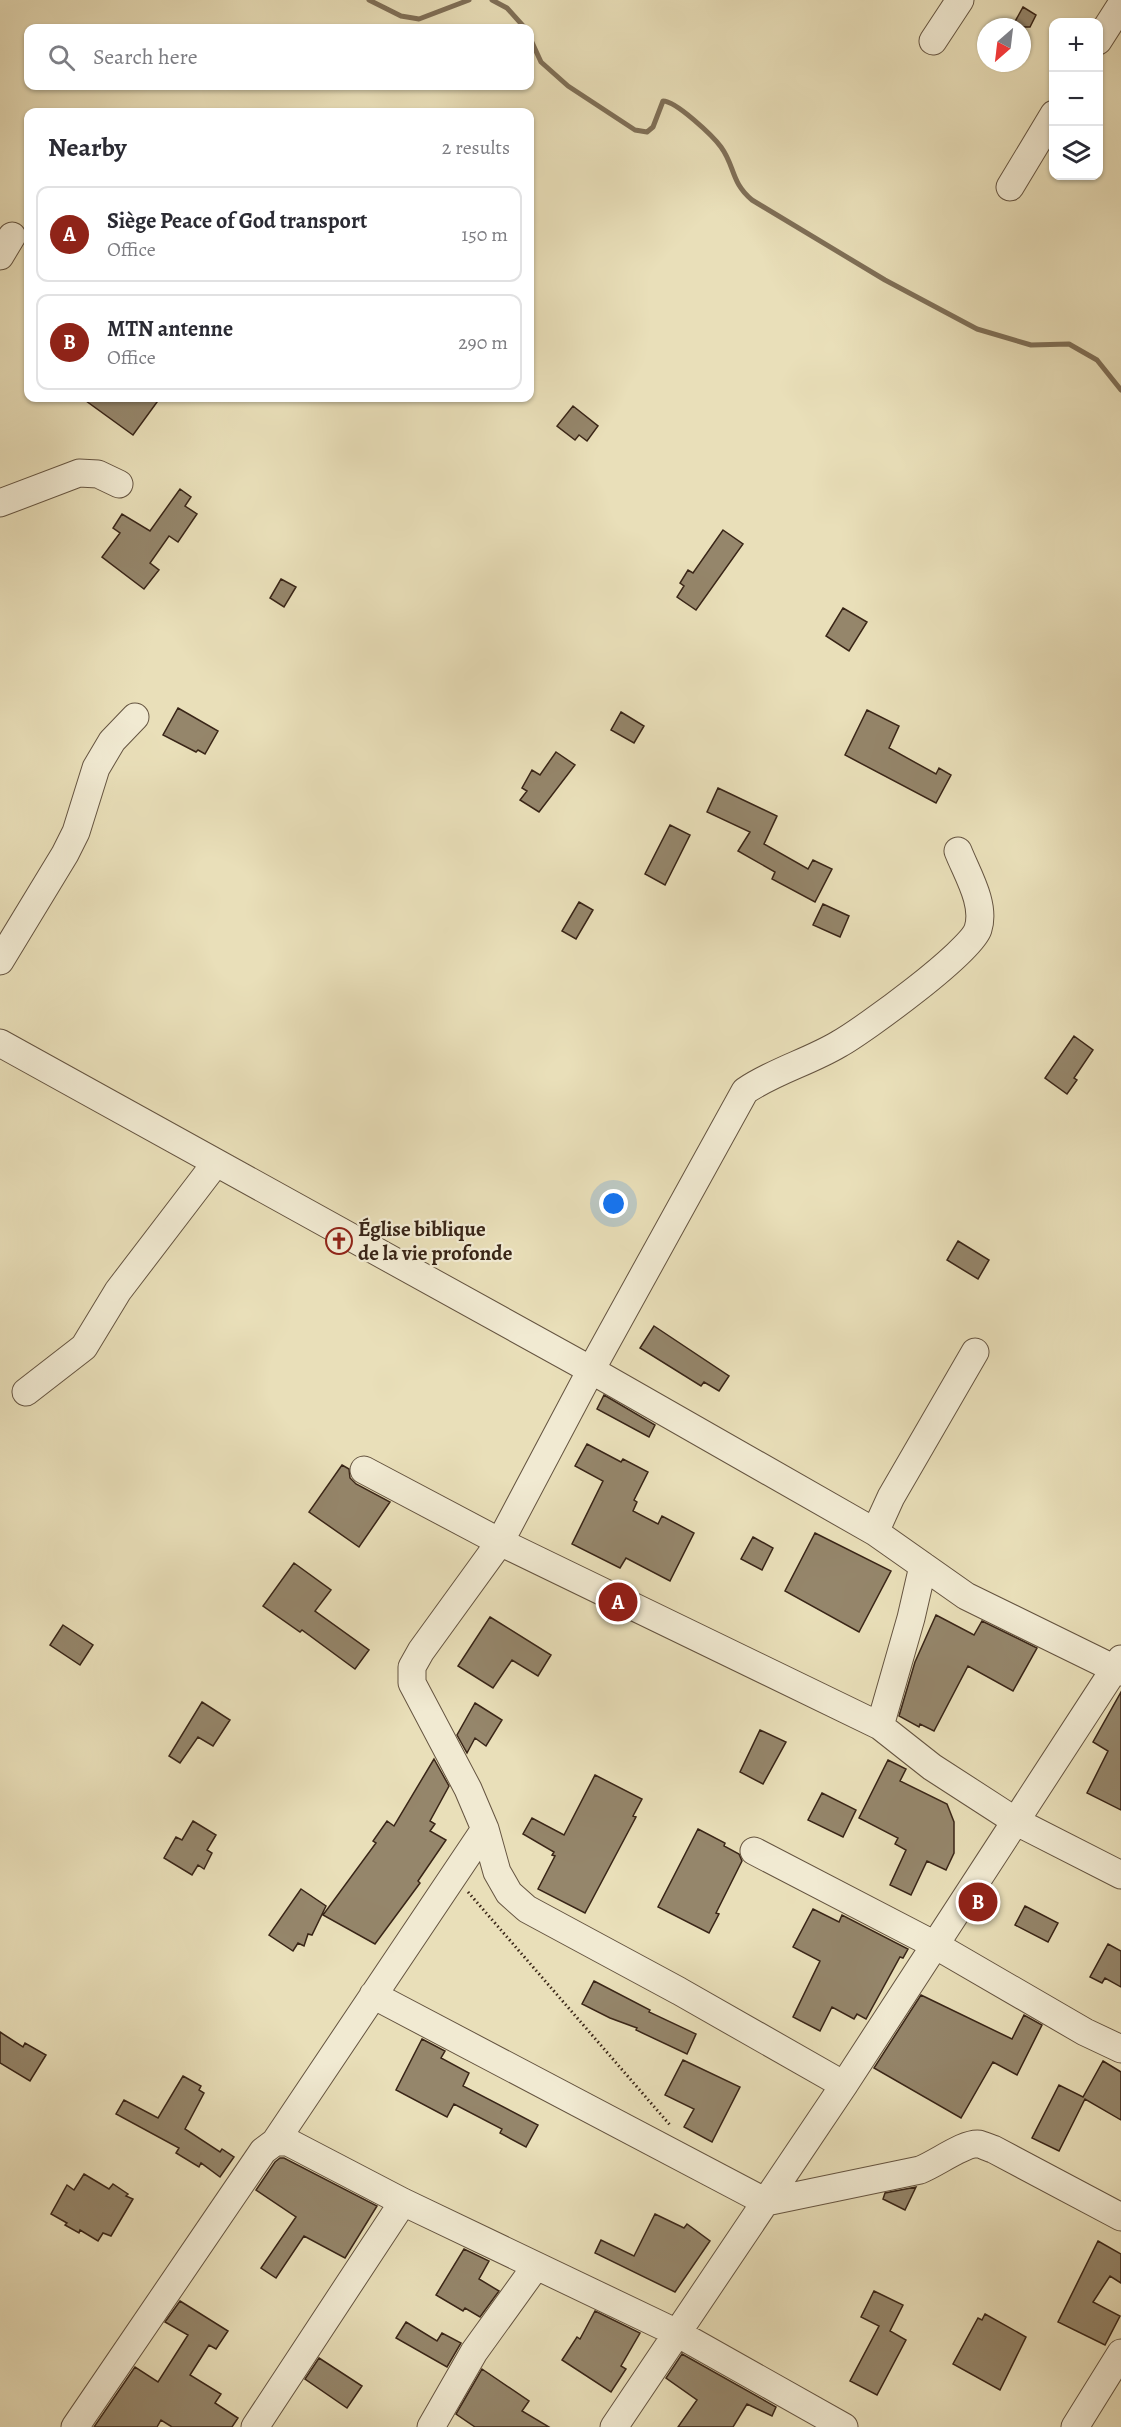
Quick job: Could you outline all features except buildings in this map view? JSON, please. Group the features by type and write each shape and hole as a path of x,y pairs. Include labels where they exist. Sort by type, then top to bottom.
{"street":[{"path":"933,41 960,0"},
{"path":"1103,33 1121,5"},
{"path":"1010,187 1049,121"},
{"path":"0,503 79,473 98,474 119,484"},
{"path":"0,961 76,832 96,768 112,741 135,717"},
{"path":"844,2085 679,1990 528,1909 509,1893 497,1872 485,1828 468,1789 412,1683 412,1667 421,1651 500,1542 591,1370 745,1091 762,1079 838,1045 869,1026 966,948 978,930 981,909 958,851"},
{"path":"0,1043 591,1370 875,1532 966,1596 1119,1667 844,2085 614,2427"},
{"path":"26,1392 84,1347 118,1291 215,1164"},
{"path":"875,1532 891,1497 975,1352"},
{"path":"364,1470 500,1542 880,1726 932,1767 1017,1822 1121,1875"},
{"path":"880,1726 911,1618 922,1566"},
{"path":"75,2427 263,2151 275,2142 485,1828"},
{"path":"754,1851 935,1944 1076,2027 1121,2049"},
{"path":"373,1995 766,2202 920,2170 936,2164 964,2146 978,2144 993,2149 1121,2217"},
{"path":"275,2142 288,2142 403,2202 677,2333 844,2427"},
{"path":"255,2427 403,2202"},
{"path":"431,2427 474,2352 536,2266"},
{"path":"1075,2427 1121,2353"}],"path":[{"path":"454,1876 672,2127"}],"waterway":[{"path":"369,0 401,16 419,19 469,0"},
{"path":"492,0 507,8 521,24"},
{"path":"534,47 541,62 568,86 635,130 647,132 653,127 663,101 676,107 703,128 721,147 740,187 752,200 885,280 977,329 1031,345 1069,344 1097,360 1121,390"}],"place":[{"name":"Église biblique de la vie profonde","path":"339,1241"},
{"name":"Siège Peace of God transport","path":"618,1602"},
{"name":"MTN antenne","path":"978,1902"}]}
